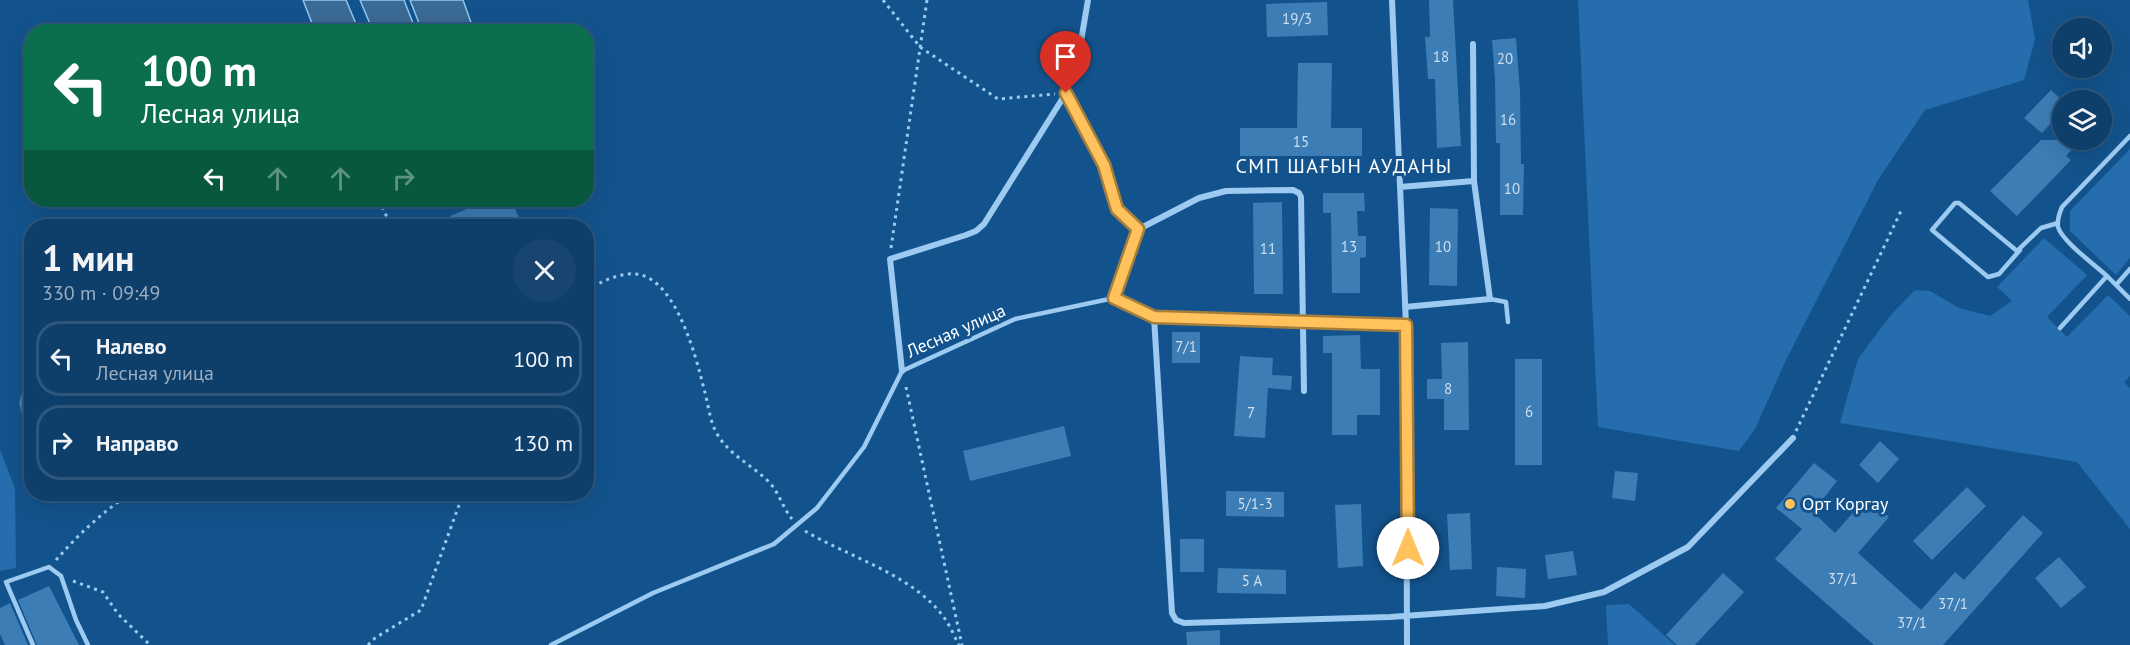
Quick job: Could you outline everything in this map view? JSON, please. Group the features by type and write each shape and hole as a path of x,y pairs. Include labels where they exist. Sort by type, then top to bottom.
{"street":[{"path":"902,371 890,259 966,235 976,231 984,224 1066,93 1080,47 1088,0"},
{"path":"1392,0 1406,325 1407,645"},
{"path":"1405,307 1490,299 1474,180 1473,44"},
{"path":"1400,187 1474,180"},
{"path":"1114,298 1138,229 1199,198 1226,191 1293,190 1301,197 1304,391"},
{"path":"1154,317 1168,573 1172,613 1176,620 1184,623 1408,615 1545,606 1604,592 1688,547 1793,438"}],"lane":[{"path":"1066,93 1104,165 1117,209 1138,229"},
{"path":"2130,136 2062,207 2058,223 2064,237 2130,299"},
{"path":"2020,250 2015,250 1959,203 1955,203 1932,230 1988,277 1998,274 2041,228 2058,223"},
{"path":"2116,285 2130,269"},
{"path":"2060,328 2107,276"},
{"path":"1114,298 1154,317 1406,325"},
{"name":"Лесная улица","path":"551,645 653,593 774,544 816,508 864,447 902,371 1015,319 1114,298"},
{"path":"1490,299 1506,302 1508,322"},
{"path":"33,645 6,582 49,567 61,576 76,620 88,645"}],"path":[{"path":"883,0 920,47 998,99 1066,93"},
{"path":"890,259 927,0"},
{"path":"1793,438 1902,209"},
{"path":"594,286 631,273 650,278 662,288 671,299 687,334 704,388 713,427 722,444 768,481 777,492 786,512 797,525 888,573 930,602 944,617 960,645"},
{"path":"902,371 960,645"},
{"path":"49,567 95,520 119,501"},
{"path":"368,645 375,638 421,610 460,501"},
{"path":"61,576 103,592 118,614 150,645"}],"shaded area":[{"path":"303,0 346,0 356,24 312,24"},
{"path":"360,0 404,0 413,24 370,24"},
{"path":"410,0 463,0 472,24 419,24"},
{"path":"1578,0 2028,0 2035,39 2024,80 1925,110 1878,180 1785,362 1755,429 1739,451 1598,427"},
{"path":"2130,149 2130,258 2116,275 2070,231 2070,211"},
{"path":"2044,238 2087,275 2047,317 2067,337 2108,295 2130,316 2130,376 2124,382 2130,388 2130,529 2077,462 1840,423 1858,359 1889,317 1915,290 1930,291 1959,308 1990,316 2012,301 1997,287"},
{"path":"0,450 15,488 16,568 0,571"},
{"path":"1629,604 1675,645 1608,645 1606,605"}],"building":[{"path":"1429,0 1453,0 1461,146 1437,148 1435,79 1428,79 1425,37 1430,37"},
{"path":"1327,2 1328,35 1267,37 1266,4"},
{"path":"1516,38 1520,92 1521,164 1524,164 1523,215 1500,215 1500,143 1496,143 1492,40"},
{"path":"1298,63 1332,63 1331,128 1362,128 1362,156 1240,156 1240,128 1297,128"},
{"path":"2052,91 2052,122 2042,133 2024,118"},
{"path":"2041,140 2052,140 2052,150 2071,150 2066,156 2071,160 2017,216 1990,191"},
{"path":"1323,193 1364,193 1365,211 1357,211 1358,236 1366,236 1366,257 1360,258 1360,293 1332,293 1331,213 1323,213"},
{"path":"1282,202 1283,294 1254,294 1253,203"},
{"path":"471,207 514,207 520,219 452,219 450,216"},
{"path":"1430,208 1458,209 1457,286 1429,285"},
{"path":"1172,332 1200,332 1200,363 1172,363"},
{"path":"1360,335 1361,369 1380,369 1380,415 1357,415 1357,435 1332,435 1332,353 1323,353 1323,336"},
{"path":"1468,342 1469,430 1444,430 1444,399 1427,399 1427,379 1442,379 1441,343"},
{"path":"1240,356 1273,358 1272,375 1292,376 1291,390 1268,388 1265,438 1234,436"},
{"path":"1515,359 1542,359 1542,465 1515,465"},
{"path":"24,386 24,421 19,403"},
{"path":"1064,426 1071,456 970,481 963,451"},
{"path":"1880,441 1899,459 1878,483 1859,465"},
{"path":"1814,463 1837,481 1813,512 1835,533 1867,497 1889,517 1858,553 1921,610 1955,572 1964,580 2023,515 2043,533 1943,645 1874,645 1775,559 1802,529 1776,508"},
{"path":"1615,471 1638,473 1635,501 1612,498"},
{"path":"1967,487 1986,506 1932,560 1913,541"},
{"path":"1226,491 1284,492 1284,517 1226,516"},
{"path":"1361,504 1363,566 1338,568 1335,505"},
{"path":"1470,513 1472,569 1450,570 1447,514"},
{"path":"1180,539 1204,539 1204,572 1180,572"},
{"path":"1573,551 1577,575 1548,579 1545,555"},
{"path":"2059,557 2086,587 2061,608 2035,578"},
{"path":"1497,567 1526,569 1525,598 1496,596"},
{"path":"1218,568 1286,570 1286,594 1217,593"},
{"path":"1723,573 1744,592 1695,645 1677,645 1666,635"},
{"path":"49,586 79,645 37,645 18,600"},
{"path":"10,603 28,645 5,645 0,634 0,608"},
{"path":"1220,630 1220,645 1187,645 1186,632"}],"place":[{"name":"Орт Коргау","path":"1790,504"}],"district":[{"name":"СМП ШАҒЫН АУДАНЫ","path":"1344,166"}],"route":[{"path":"1066,93 1104,165 1117,209 1138,229 1114,298 1154,317 1406,325 1408,548"}]}
